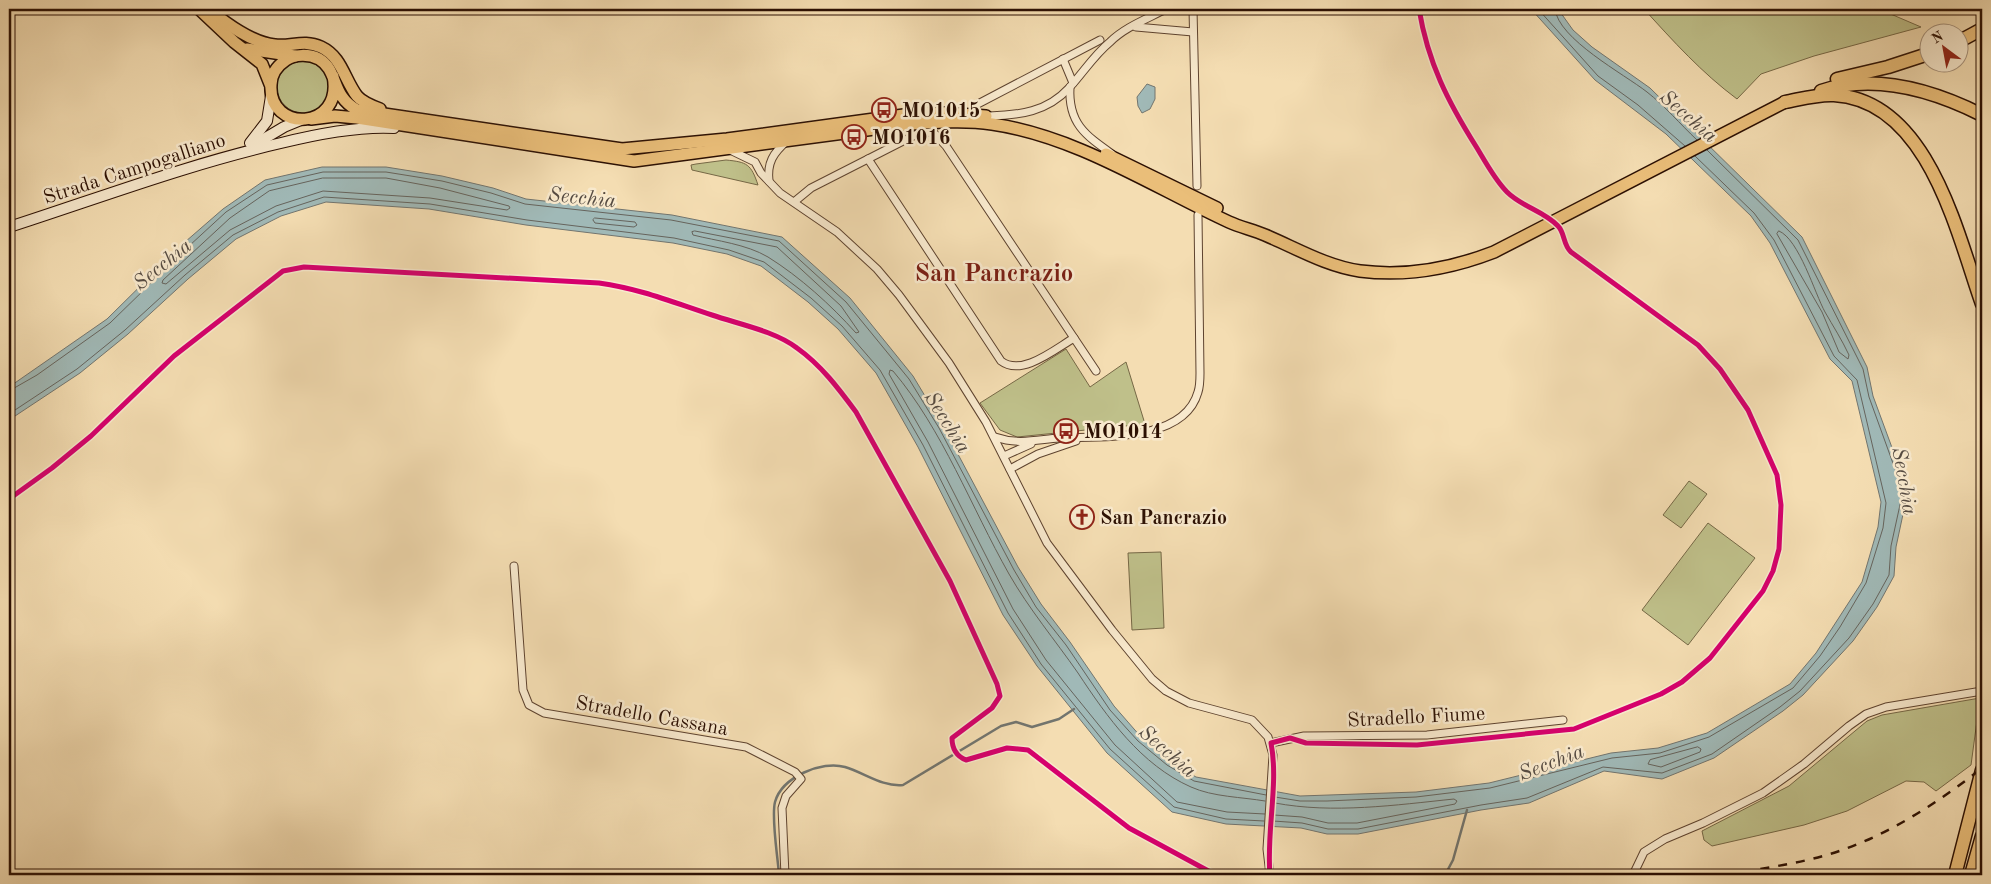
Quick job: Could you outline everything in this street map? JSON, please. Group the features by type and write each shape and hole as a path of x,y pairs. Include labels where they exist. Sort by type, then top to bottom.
{"highway":[{"path":"1968,37 1982,29"},
{"path":"1785,102 1825,83 1918,57"},
{"path":"1785,102 1850,83 1879,83 1922,91 1982,115"},
{"path":"1785,102 1833,95 1845,96 1878,109 1900,125 1917,146 1939,186 1982,304"},
{"path":"1955,875 1982,770"},
{"path":"1971,875 1982,836"}],"main road":[{"path":"199,9 262,64 270,79 271,93 279,110 286,115 306,120 335,116 357,118 400,124 415,129 625,160 936,122 992,124 1022,130 1080,150 1231,223 1328,262 1358,270 1391,273 1431,271 1450,267 1494,252 1770,108 1785,102"},
{"path":"208,9 242,34 275,45 294,42 320,46 330,53 341,66 357,96 369,105 390,114"},
{"path":"242,48 265,53 308,56 319,59 328,66 337,90 349,106 357,110 622,149 727,138 911,114 946,113 989,116 1055,134 1123,161 1235,217 1264,235"},
{"path":"271,93 271,81 280,64 297,56"},
{"path":"306,120 321,114 331,102 335,86 333,76"},
{"name":"Strada Campogalliano","path":"242,152 267,121 271,93"},
{"name":"Strada Campogalliano","path":"242,152 284,127 306,120"},
{"name":"Strada Campogalliano","path":"9,227 242,152 309,136 368,128 415,129"}],"street":[{"path":"989,116 1019,115 1036,110 1058,98 1072,85 1111,40 1166,9"},
{"path":"1193,9 1197,186"},
{"path":"1131,28 1142,26 1193,32"},
{"path":"974,106 1100,40"},
{"path":"1062,59 1072,85 1071,108 1080,128 1092,140 1123,161"},
{"path":"794,202 811,188 924,131 933,132 937,135 1096,371"},
{"path":"769,182 768,166 772,158 790,139"},
{"path":"726,148 755,162 780,194 837,232 877,270 949,363 994,437 1047,543 1112,630 1152,679 1166,691 1189,703 1252,720 1262,728 1270,743 1273,765 1267,849 1270,875"},
{"path":"868,160 1001,361 1012,367 1027,364 1074,338"},
{"path":"994,437 1014,442 1033,442 1058,438 1081,439 1135,434 1162,428 1184,414 1198,392 1200,373 1198,215"},
{"path":"1010,469 1038,454 1081,439"},
{"path":"1004,456 1033,442"},
{"name":"Stradello Cassana","path":"514,566 523,690 529,705 544,713 746,747 795,772 802,779 786,796 782,808 785,875"},
{"path":"1633,875 1644,852 1770,789 1866,714 1886,707 1982,692"},
{"name":"Stradello Fiume","path":"1270,743 1304,736 1427,735 1563,720"},
{"path":"1204,875 1224,875"}],"green space":[{"path":"1644,9 1879,9 1918,26 1918,28 1814,56 1761,74 1737,99 1700,68"},
{"path":"298,61 308,61 322,68 329,82 329,92 322,106 308,113 298,113 288,109 281,102 277,92 277,82 281,72 288,65"},
{"path":"726,160 747,165 758,185 692,170 691,165"},
{"path":"1066,349 1090,387 1126,362 1145,424 1017,437 1000,430 980,403"},
{"path":"1689,481 1707,494 1681,528 1663,515"},
{"path":"1708,523 1755,558 1688,645 1642,610"},
{"path":"1161,552 1164,628 1132,630 1128,553"},
{"path":"1980,698 1971,765 1936,791 1924,782 1906,781 1847,811 1804,825 1712,846 1704,840 1702,831 1789,786 1867,721 1882,715"}],"water":[{"path":"1531,9 1558,9 1573,30 1592,47 1650,88 1802,237 1867,367 1873,396 1908,491 1896,547 1894,576 1877,607 1853,641 1803,695 1783,711 1714,758 1662,779 1604,771 1529,803 1481,810 1358,834 1327,834 1301,828 1226,824 1172,812 1107,753 1037,666 1003,615 918,447 876,373 838,329 808,302 761,266 727,254 673,243 526,225 429,209 326,202 281,216 236,239 188,279 128,334 80,373 9,420 9,387 107,319 185,242 223,209 265,180 322,167 386,167 442,176 493,188 526,199 672,215 782,237 850,298 913,376 943,426 1018,567 1041,604 1114,706 1141,737 1170,762 1196,777 1300,796 1416,792 1489,783 1611,753 1658,748 1707,733 1790,684 1816,653 1862,582 1878,527 1881,502 1852,381 1830,359 1770,243 1751,216 1666,134 1595,80"},
{"path":"1147,84 1155,87 1155,99 1150,109 1142,113 1138,106 1137,97"}],"waterway":[{"path":"779,875 774,828 775,802 779,793 786,785 804,772 815,768 836,765 888,784 903,785 1001,726 1016,722 1032,727 1059,719 1074,709"},
{"path":"1445,875 1453,860 1467,810"}],"railway":[{"path":"1725,875 1811,859 1866,841 1907,820 1982,768"}],"cycle path":[{"path":"1270,875 1269,859 1274,775 1271,743 1290,738 1306,743 1417,745 1574,729 1661,694 1682,682 1710,658 1763,591 1773,571 1779,549 1781,505 1777,475 1748,410 1720,369 1698,345 1571,252 1558,226 1546,216 1519,202 1507,192 1491,171 1440,82 1428,47 1419,9"},
{"path":"9,499 52,468 91,436 174,356 283,271 304,267 599,283 656,296 756,328 788,342 822,370 856,412 950,581 997,684 1000,696 992,708 952,738 957,754 966,760 1007,748 1028,750 1129,828 1214,874 1223,875"}],"place":[{"name":"MO1015","path":"884,110"},
{"name":"MO1016","path":"854,137"},
{"name":"MO1014","path":"1066,431"},
{"name":"San Pancrazio","path":"1082,517"}],"district":[{"name":"San Pancrazio","path":"994,272"}],"water label":[{"name":"Secchia","path":"1689,116"},
{"name":"Secchia","path":"582,197"},
{"name":"Secchia","path":"162,264"},
{"name":"Secchia","path":"948,422"},
{"name":"Secchia","path":"1905,481"},
{"name":"Secchia","path":"1168,751"},
{"name":"Secchia","path":"1551,762"}]}
